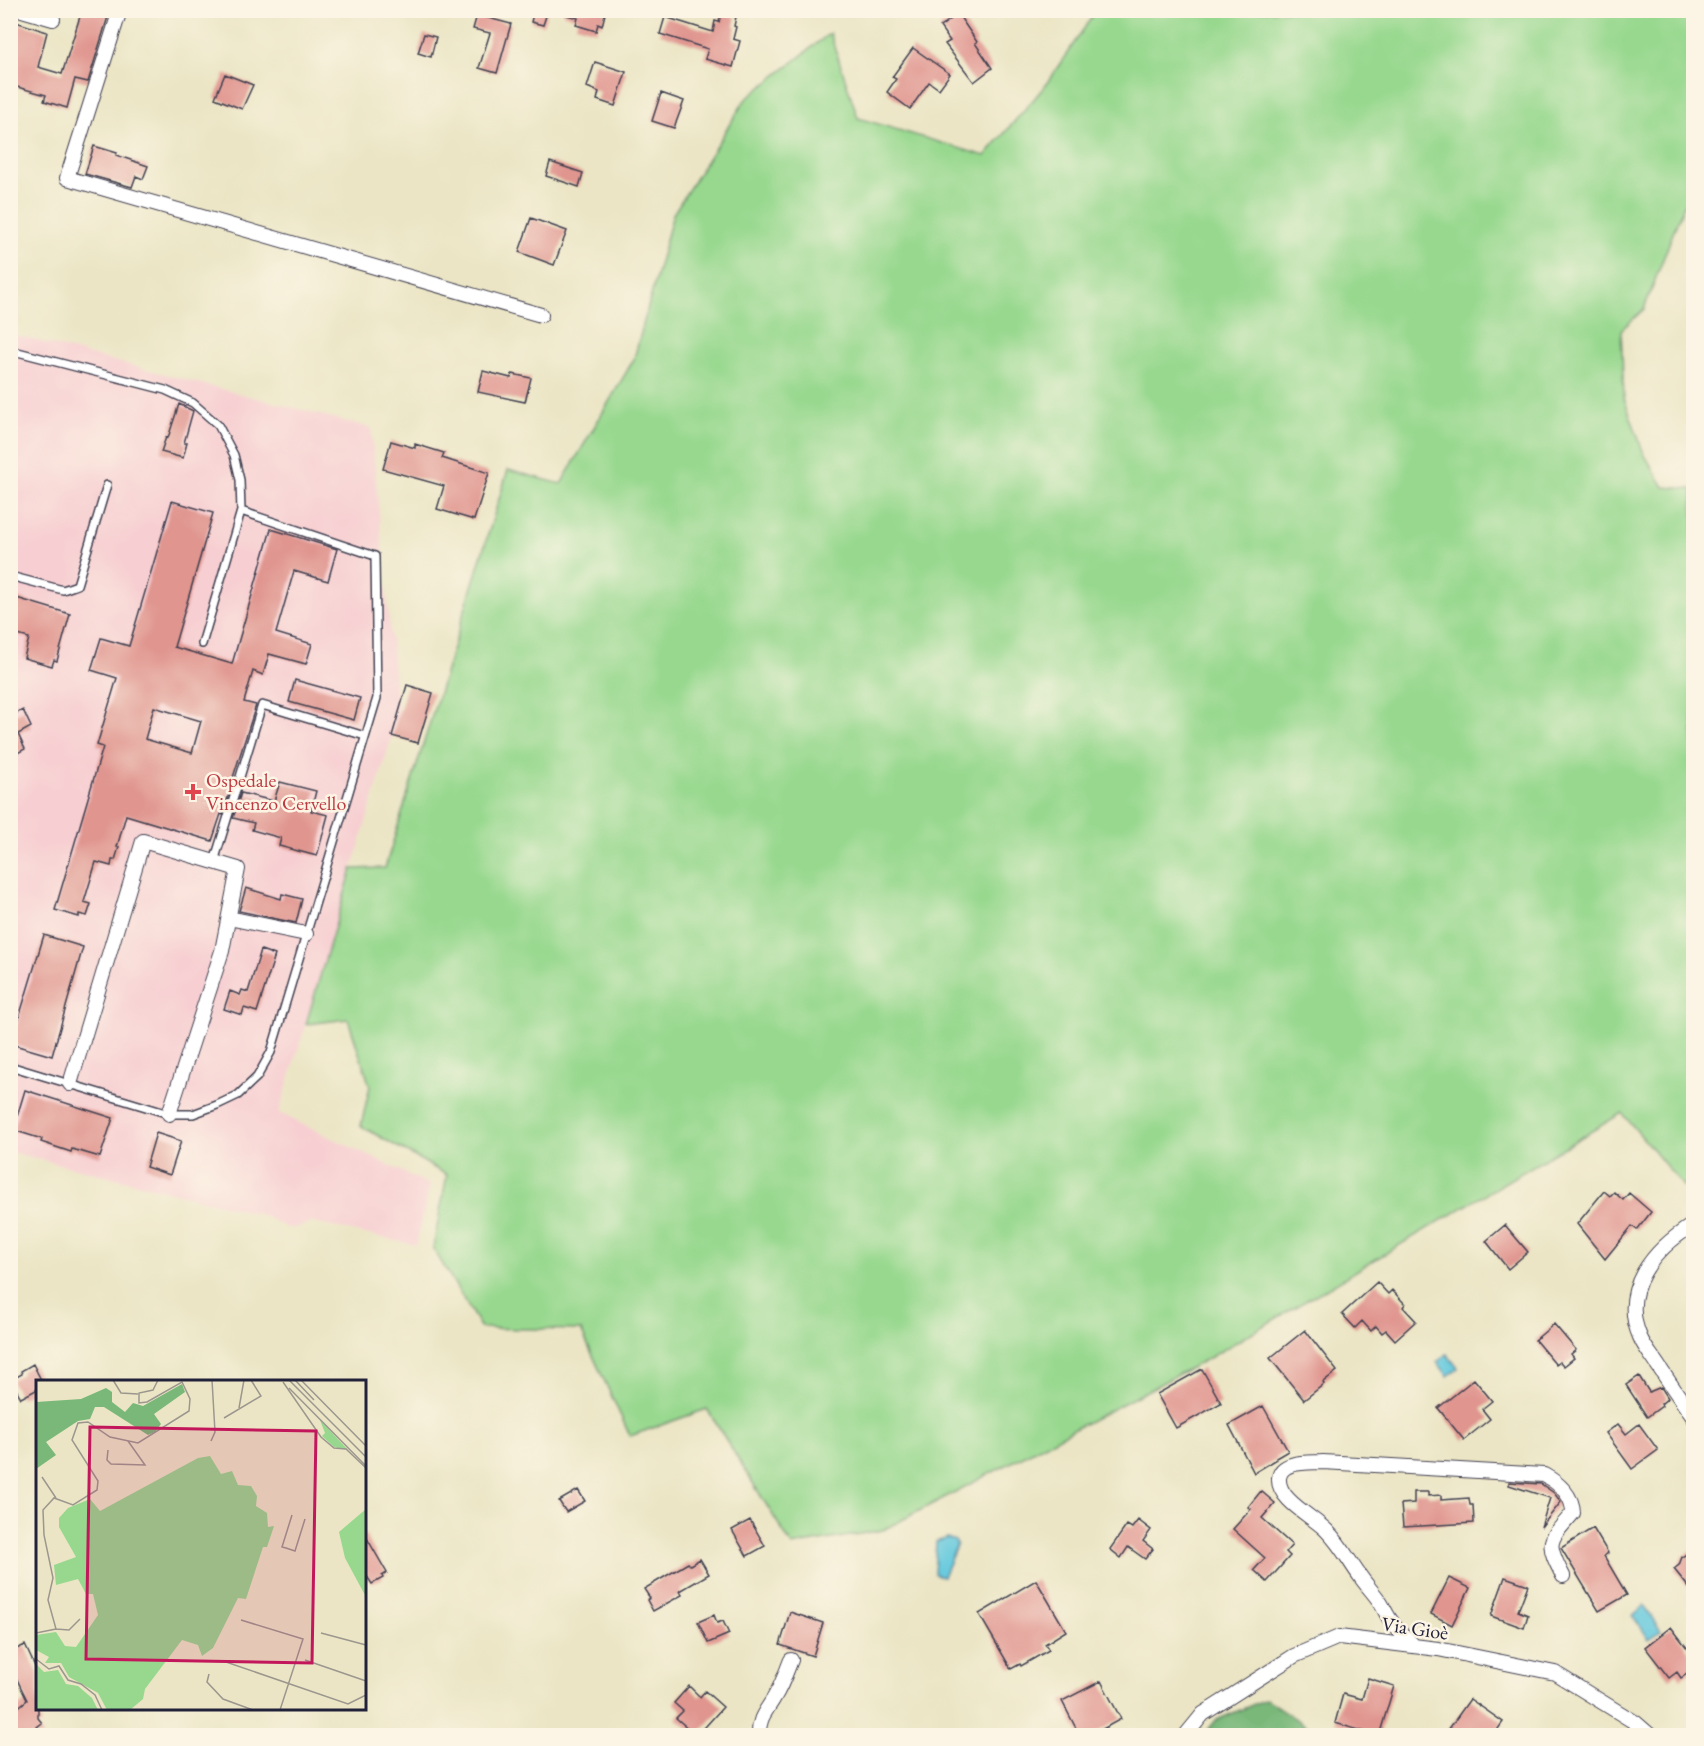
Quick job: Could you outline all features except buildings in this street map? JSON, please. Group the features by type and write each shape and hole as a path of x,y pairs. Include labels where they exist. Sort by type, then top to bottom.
{"street":[{"path":"22,10 53,19"},
{"path":"120,10 67,178 541,315"},
{"path":"70,1084 143,841 238,869 222,951 169,1114"},
{"path":"228,918 306,934"},
{"path":"1694,1224 1677,1234 1641,1274 1634,1295 1634,1317 1640,1339 1694,1418"},
{"path":"1414,1646 1393,1623 1379,1600 1327,1530 1283,1495 1279,1477 1285,1467 1323,1462 1544,1475 1553,1480 1572,1500 1573,1513 1552,1537 1550,1543 1552,1555 1563,1576"},
{"name":"Via Gioè","path":"1185,1736 1203,1714 1294,1656 1339,1637 1438,1649 1555,1673 1636,1723 1651,1736"},
{"path":"759,1736 759,1725 767,1707 776,1696 791,1660"}],"lane":[{"path":"10,350 165,390 193,403 218,425 234,455 240,480 241,511 202,644"},
{"path":"10,576 63,590 77,585 107,486"},
{"path":"10,1066 169,1114 193,1114 238,1095 257,1077 271,1052 376,698 375,556 241,511"},
{"path":"214,862 262,705 365,736"}],"shaded area":[{"name":"Ospedale Vincenzo Cervello","path":"10,334 371,428 398,716 279,1113 430,1185 416,1245 311,1222 296,1228 287,1228 263,1215 11,1152"}],"green space":[{"path":"1096,11 1693,11 1693,195 1683,207 1644,309 1621,330 1624,398 1644,454 1664,487 1693,489 1693,1198 1622,1113 1211,1357 883,1530 792,1546 707,1409 630,1436 581,1330 481,1328 433,1248 447,1175 361,1126 370,1086 348,1019 306,1024 352,869 385,868 508,470 561,484 634,359 673,214 745,100 830,33 858,118 985,156 1044,87"},
{"path":"1266,1699 1320,1735 1204,1735 1216,1720"}],"water":[{"path":"1447,1354 1458,1368 1448,1376 1437,1362"},
{"path":"947,1538 957,1544 943,1576 934,1572 936,1542"},
{"path":"1644,1606 1661,1631 1649,1639 1632,1615"}],"place":[{"name":"Ospedale Vincenzo Cervello","path":"193,792"}]}
